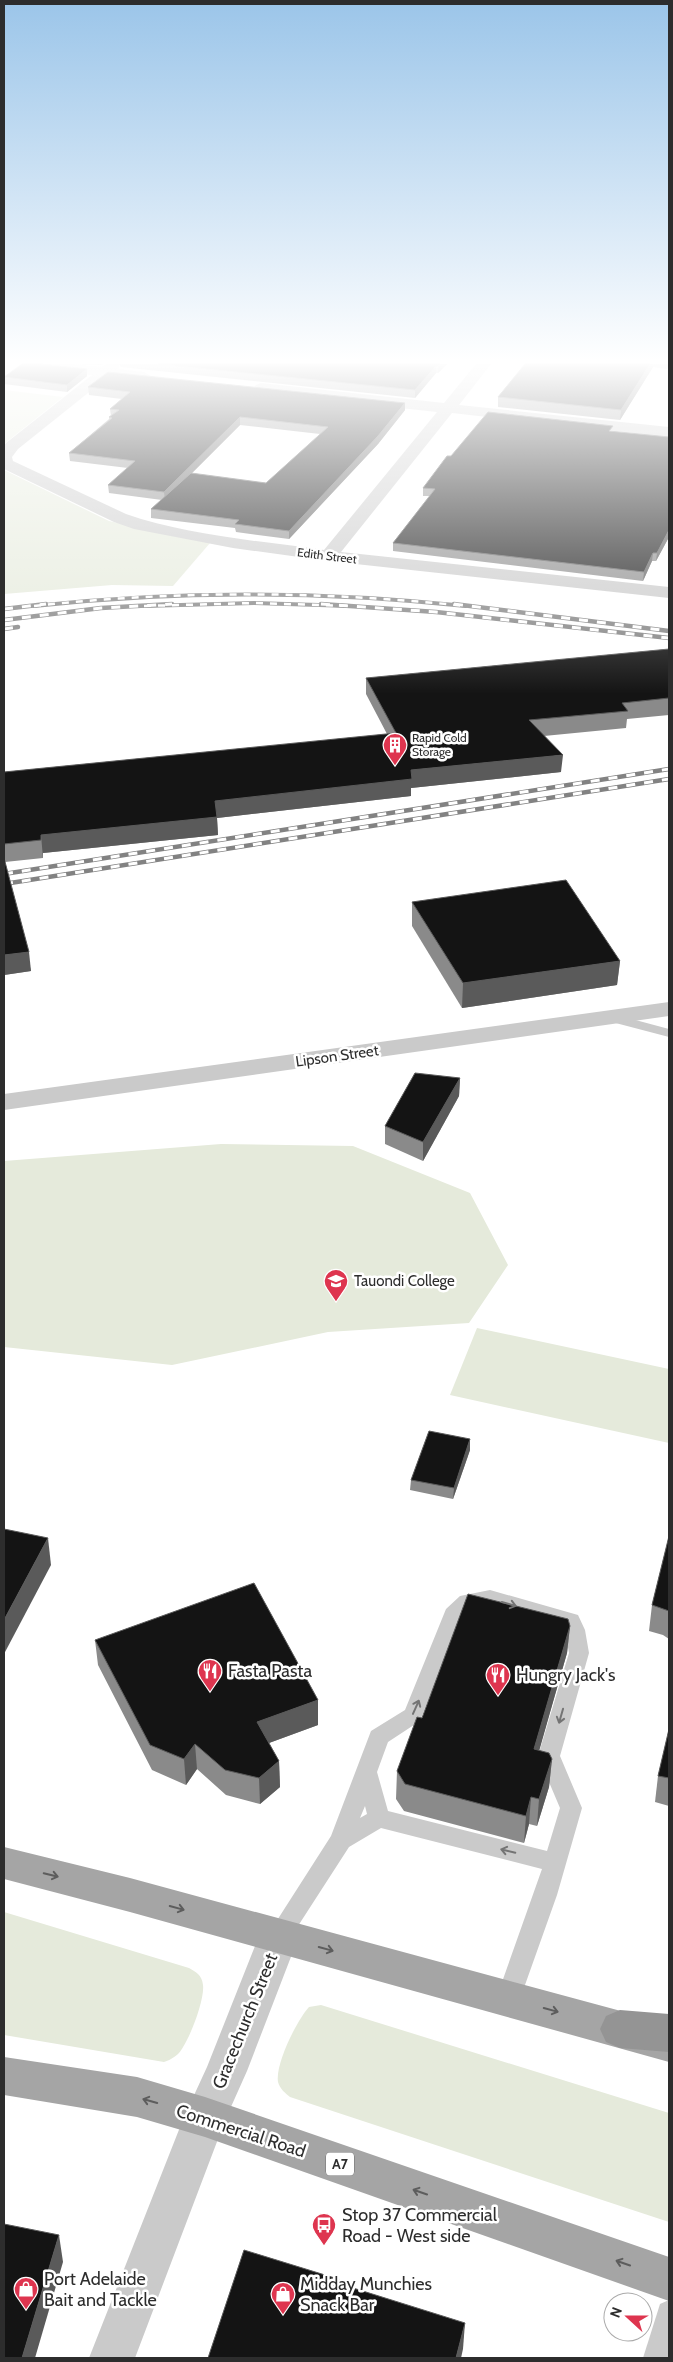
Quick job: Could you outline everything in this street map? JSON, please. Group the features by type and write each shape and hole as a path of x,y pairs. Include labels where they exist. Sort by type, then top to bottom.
{"highway":[{"path":"620,2029 669,2033"}],"main road":[{"path":"4,1863 280,1936 669,2043"},
{"name":"Commercial Road","path":"4,2076 137,2097 205,2117 669,2279"}],"street":[{"name":"Edith Street","path":"28,474 120,518 140,525 233,543 328,556 669,593"},
{"path":"328,556 394,474"},
{"name":"Lipson Street","path":"4,1102 669,1009"},
{"name":"Gracechurch Street","path":"112,2358 205,2117 226,2071 280,1936"}],"lane":[{"path":"613,1018 669,1033"},
{"path":"280,1936 341,1840 379,1737 414,1715 453,1614 467,1601 490,1598 571,1621 575,1630 579,1653 549,1756 572,1808 556,1863 508,1999"},
{"path":"366,1772 379,1818"},
{"path":"341,1840 379,1818 556,1863"},
{"path":"656,2358 669,2313"}],"shaded area":[{"path":"4,474 13,474 109,521 210,543 173,586 112,585 4,594"},
{"path":"221,1144 353,1146 470,1193 508,1265 469,1323 328,1332 172,1365 4,1347 4,1161"},
{"path":"477,1328 669,1369 669,1443 450,1395"},
{"path":"4,1912 189,1968 196,1972 200,1976 203,1992 199,2011 182,2049 178,2054 164,2062 4,2035"},
{"path":"321,2005 669,2113 669,2222 290,2097 281,2089 278,2082 283,2054 304,2013 309,2007"}],"building":[{"path":"120,474 182,474 164,492 108,485"},
{"path":"190,474 266,483 276,474 342,474 289,531 235,524 239,520 151,509"},
{"path":"433,474 669,474 669,530 657,553 653,553 644,572 393,543 435,489 423,488"},
{"name":"Rapid Cold Storage","path":"669,649 669,698 622,703 628,711 529,720 563,755 411,770 412,779 215,801 217,817 41,835 41,840 4,844 4,772 396,733 366,678"},
{"path":"4,858 29,952 4,955"},
{"path":"566,880 620,961 463,983 412,902"},
{"path":"415,1073 460,1078 423,1142 385,1126"},
{"path":"429,1431 470,1439 454,1488 411,1480"},
{"path":"4,1529 48,1538 4,1620"},
{"path":"669,1536 669,1611 652,1605"},
{"path":"254,1583 318,1700 257,1722 279,1761 259,1778 225,1770 195,1744 184,1759 150,1745 95,1640"},
{"name":"Hungry Jack's","path":"468,1594 568,1619 570,1626 534,1749 549,1753 552,1759 539,1799 531,1797 526,1816 405,1784 397,1771 417,1717 422,1718"},
{"path":"669,1729 669,1778 658,1776"},
{"name":"Port Adelaide Bait and Tackle","path":"4,2224 59,2235 22,2358 4,2358"},
{"path":"244,2250 351,2283 350,2287 465,2323 456,2358 208,2358"}],"railway":[{"path":"34,606 142,597 250,594 358,597 466,606"},
{"path":"144,606 254,603 349,606"},
{"path":"4,609 46,604"},
{"path":"4,620 101,608 172,604"},
{"path":"321,604 349,606"},
{"path":"454,604 669,631"},
{"path":"349,606 436,612 669,638"},
{"path":"4,629 18,627"},
{"path":"4,874 669,769"},
{"path":"4,884 669,779"}],"place":[{"name":"Rapid Cold Storage","path":"395,766"},
{"name":"Tauondi College","path":"336,1302"},
{"name":"Fasta Pasta","path":"210,1692"},
{"name":"Hungry Jack's","path":"498,1696"},
{"name":"Stop 37 Commercial Road - West side","path":"324,2246"},
{"name":"Port Adelaide Bait and Tackle","path":"26,2310"},
{"name":"Midday Munchies Snack Bar","path":"283,2315"}]}
